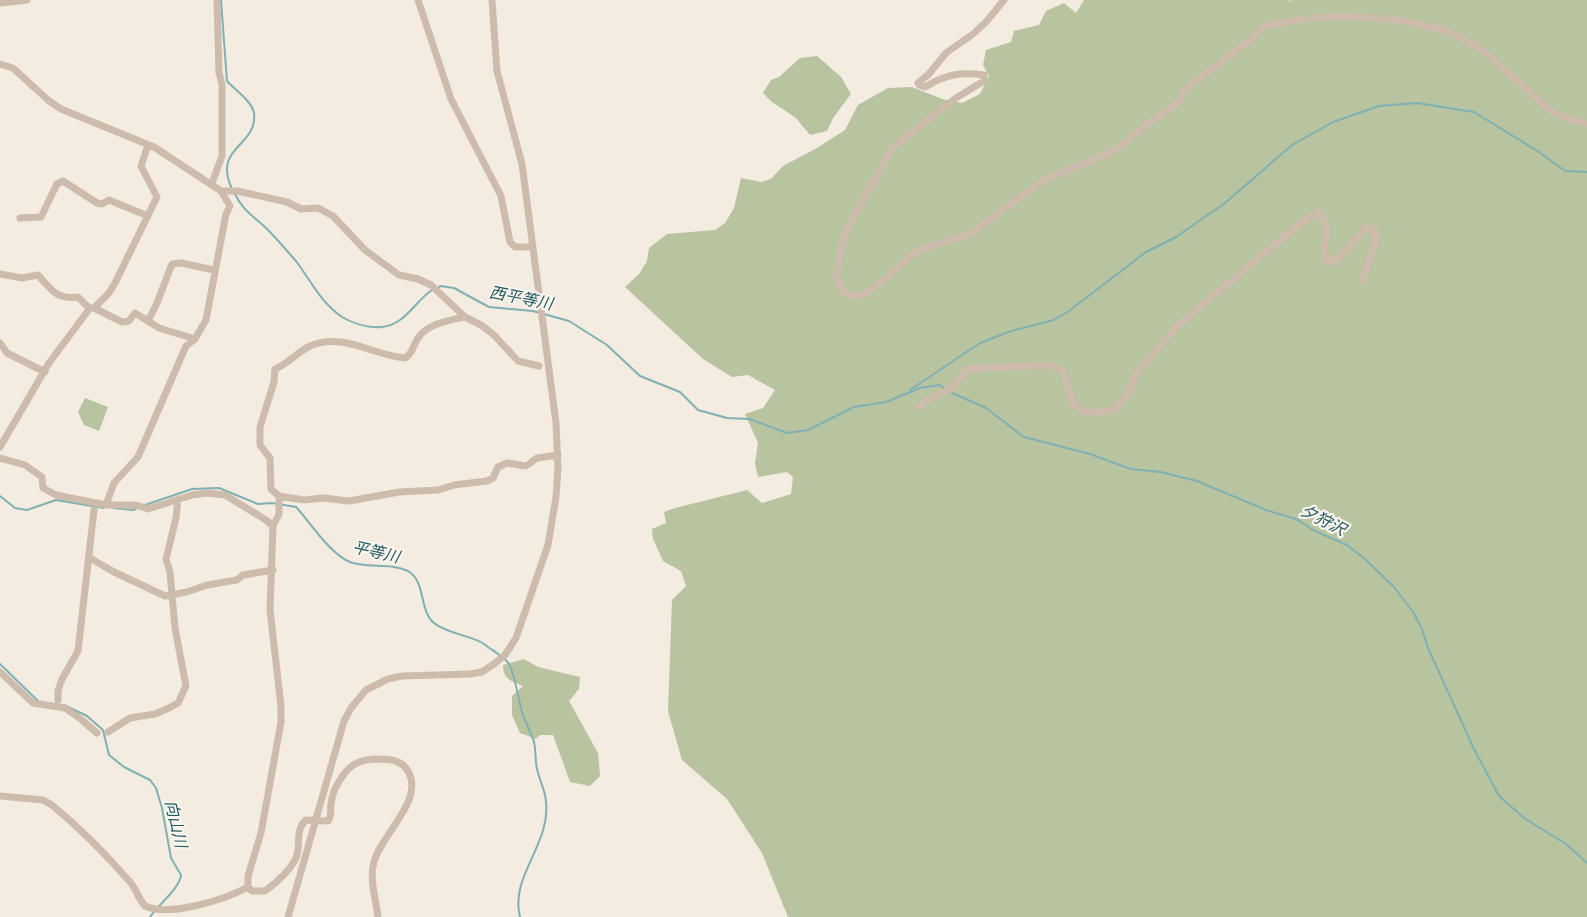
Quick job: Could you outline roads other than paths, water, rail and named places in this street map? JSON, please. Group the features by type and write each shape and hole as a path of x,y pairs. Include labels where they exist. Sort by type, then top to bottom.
{"street":[{"path":"0,3 27,0"},
{"path":"212,183 222,156 222,84 219,73 217,0"},
{"path":"418,0 452,99 501,196 510,242 515,248 532,247"},
{"path":"288,917 344,721 354,703 366,690 388,679 402,676 454,676 482,672 505,655 516,638 548,544 556,497 558,455 555,423 522,164 497,71 492,0"},
{"path":"1004,0 986,22 946,53 929,74 918,83 919,86 925,87 944,75 960,73 984,75 984,81 956,98 893,147 844,235 836,274 842,291 853,296 865,294 916,251 970,234 1045,179 1120,147 1151,121 1178,103 1184,90 1246,43 1264,26 1303,19 1344,16 1398,20 1445,30 1481,49 1552,112 1587,123"},
{"path":"0,64 13,68 61,109 148,145 224,191 237,191 287,202 301,209 318,208 333,216 365,250 399,275 432,285 465,317 494,335 518,361 539,366"},
{"path":"0,447 49,363 92,308 109,292 157,198 141,166 148,145"},
{"path":"20,218 41,217 57,184 63,181 97,203 102,204 109,200 148,216"},
{"path":"106,505 114,483 138,457 186,346 195,339 206,320 214,270 226,214 230,206 224,191"},
{"path":"919,407 927,400 951,389 967,369 1049,365 1063,371 1073,404 1083,411 1099,413 1111,411 1127,395 1136,374 1177,326 1302,222 1319,212 1326,223 1328,234 1323,253 1327,263 1338,258 1367,228 1374,230 1376,240 1362,282"},
{"path":"148,321 172,264 181,263 214,270"},
{"path":"0,274 22,278 38,275 48,288 59,295 70,298 78,297 92,308 122,322 129,321 135,313 159,328 195,339"},
{"path":"378,917 373,866 375,858 408,802 412,791 412,782 405,768 399,762 391,759 357,762 344,774 336,787 331,817 328,821 303,822 300,828 298,853 294,862 266,891 252,891 248,887 248,876 261,833 281,722 270,610 273,526 279,514 279,498 271,489 270,458 261,449 260,426 274,382 275,369 311,345 333,341 347,342 391,357 405,358 411,354 418,336 437,324 465,317"},
{"path":"0,343 7,353 45,372"},
{"path":"279,498 304,500 323,498 349,501 399,492 438,490 454,485 487,481 493,478 498,467 507,463 526,466 537,458 558,455"},
{"path":"0,458 25,465 42,477 43,488 56,495 106,505 136,505 146,508 207,493 225,495 273,526"},
{"path":"108,732 130,718 155,714 178,703 186,687 175,628 170,572 166,559 178,499"},
{"path":"58,700 62,679 78,651 94,510"},
{"path":"90,558 165,596 237,580 243,575 273,570"},
{"path":"0,672 33,703 65,708 97,733"},
{"path":"0,796 43,800 52,805 103,851 133,885 145,906 153,911 183,915 199,911 248,887"}],"waterway":[{"name":"西平等川","path":"221,0 227,81 247,100 254,113 249,133 231,155 228,164 227,175 232,189"},
{"path":"910,390 980,343 1011,331 1054,320 1069,311 1146,252 1176,237 1225,203 1292,145 1333,122 1379,106 1417,103 1474,112 1565,171 1587,172"},
{"name":"西平等川","path":"235,194 245,209 296,261 328,305 342,317 372,327 390,325 397,322 432,290"},
{"name":"西平等川","path":"437,288 441,286 454,288 489,307 533,311 569,321 607,345 640,376 680,392 698,410 727,418 749,419 787,433 808,430 854,407 886,402 920,388 940,385 945,389"},
{"name":"夕狩沢","path":"950,392 986,408 1024,437 1090,454 1131,469 1161,472 1197,481 1266,510 1296,519 1313,530 1347,545 1394,587 1413,612 1474,749 1499,796 1524,818 1566,844 1587,863"},
{"name":"平等川","path":"145,505 192,489 219,488 258,504 272,503 296,507 328,545 343,558 357,564 394,567 408,571 418,582 426,611 434,623 446,630 480,641 507,662 513,673 522,712 534,742 536,766 545,795 546,812 539,843 521,886 518,901 520,917"},
{"name":"平等川","path":"0,496 15,508 27,510 56,500 104,508"},
{"name":"平等川","path":"113,508 133,510 137,508"},
{"name":"向山川","path":"0,664 38,701"},
{"name":"向山川","path":"64,705 87,716 103,730 109,755 124,767 150,780 156,788 171,858 181,875 173,891 150,917"}]}
